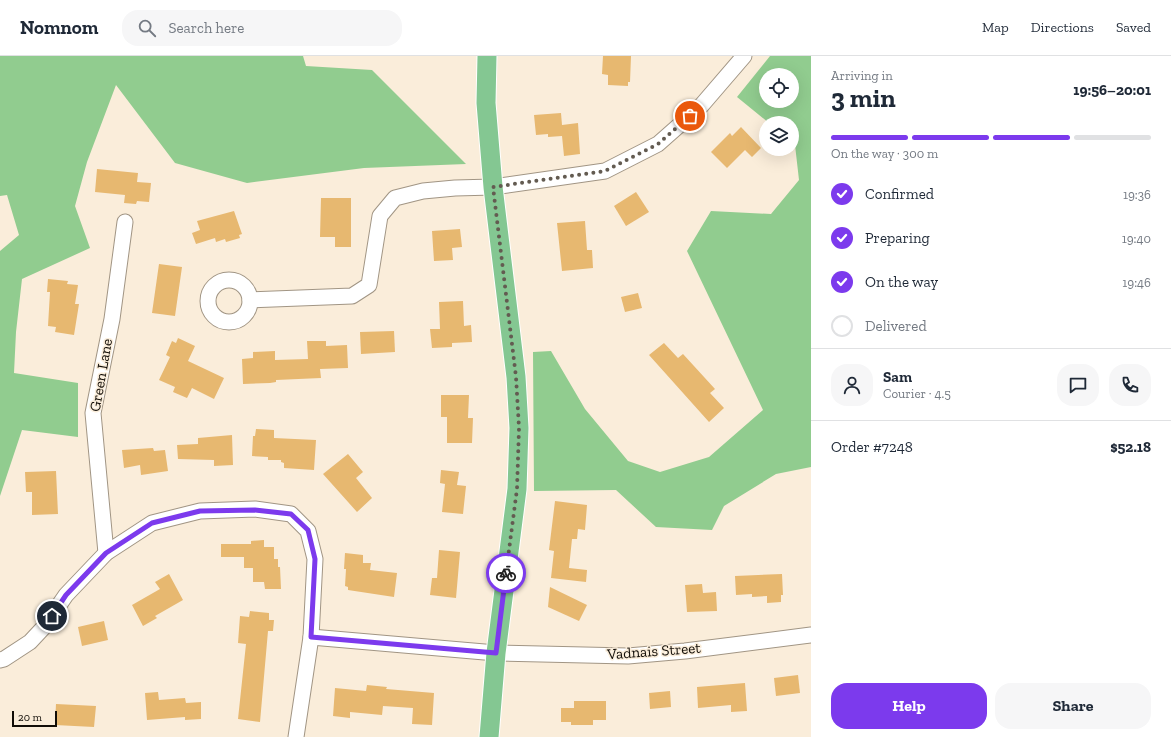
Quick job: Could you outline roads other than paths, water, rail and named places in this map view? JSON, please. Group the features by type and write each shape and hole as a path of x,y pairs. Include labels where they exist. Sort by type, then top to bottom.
{"main road":[{"path":"487,56 486,103 493,187 516,377 519,428 517,489 496,653 489,737"}],"street":[{"path":"250,300 352,296 369,285 380,216 395,198 423,191 493,187 605,171 658,144 701,106 744,56"},
{"name":"Green Lane","path":"106,553 93,413 112,319 125,222"},
{"path":"0,660 4,659 30,642 44,627 66,595 106,553 152,523 200,511 255,510 291,514 308,530 315,559 311,637 296,737"},
{"name":"Vadnais Street","path":"311,637 496,653 628,656 685,651 811,635"}]}
